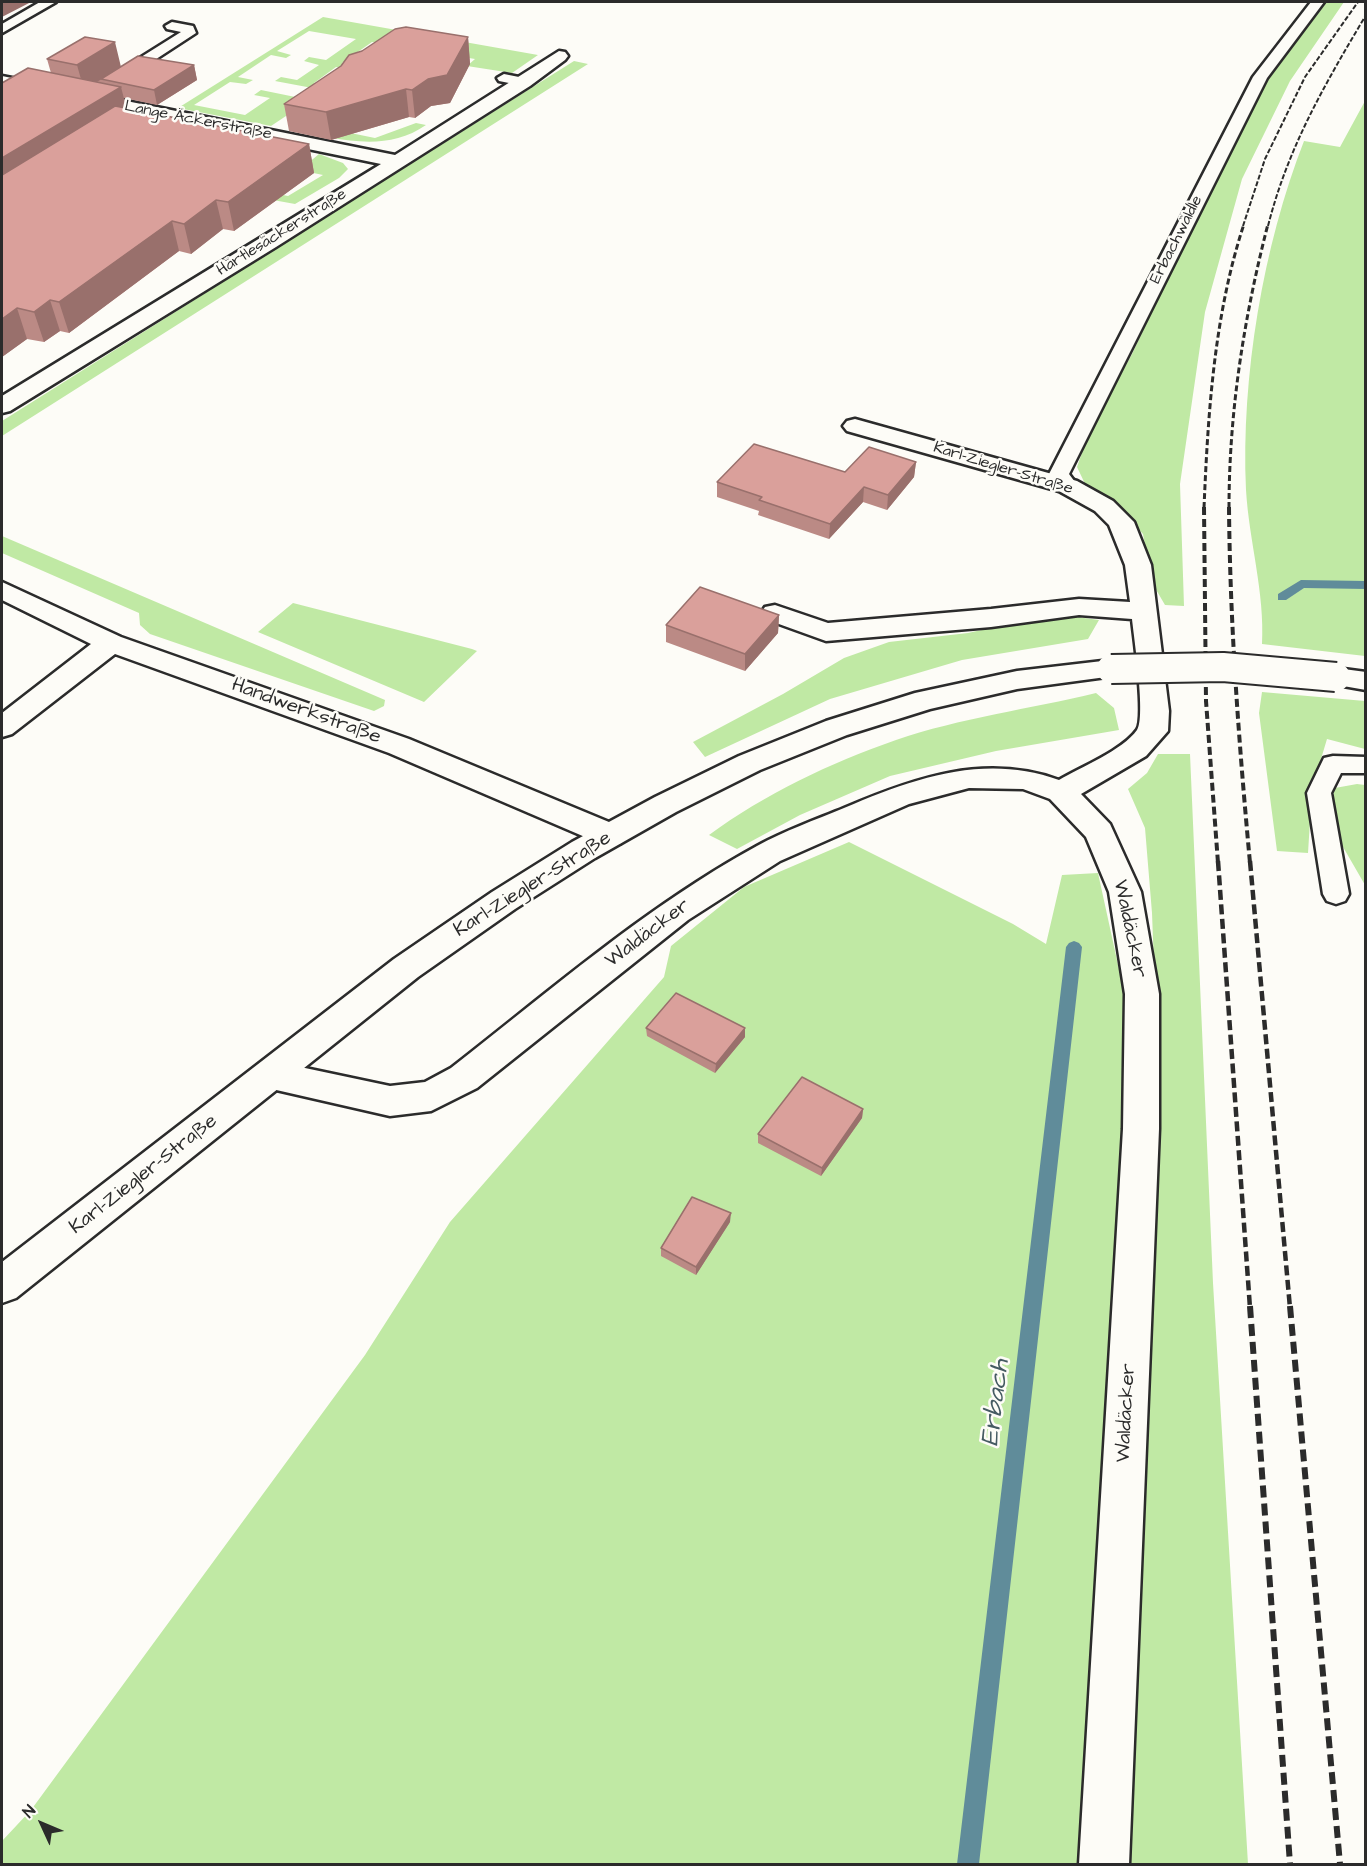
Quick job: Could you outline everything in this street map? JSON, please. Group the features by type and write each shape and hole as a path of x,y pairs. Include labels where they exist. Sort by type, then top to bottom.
{"street":[{"name":"Härtlesäckerstraße","path":"2,406 269,243 514,80 559,56"},
{"name":"Lange Äckerstraße","path":"2,81 395,161"},
{"name":"Karl-Ziegler-Straße","path":"855,426 1068,486 1104,506 1121,522 1138,565 1155,711 1153,730 1136,749 1061,792"},
{"name":"Handwerkstraße","path":"2,590 111,643 399,746 610,835"},
{"path":"775,613 826,632 992,618 1079,607 1124,609 1145,613"},
{"path":"2,727 111,643"},
{"name":"Karl-Ziegler-Straße","path":"2,1285 425,955 527,885 610,835 728,772 809,736 891,708 987,684 1051,673 1111,669 1223,667 1365,681"},
{"name":"Waldäcker","path":"272,1075 390,1101 431,1096 464,1078 676,911 769,853 900,796 969,778 1026,779 1061,792 1099,832 1125,892 1142,994 1140,1141 1104,1864"}],"lane":[{"path":"2,28 49,2"},
{"name":"Erbachwäldle","path":"1068,486 1059,474 1260,77 1317,2"},
{"path":"85,98 189,33 188,28 172,26"},
{"path":"125,123 144,111"},
{"path":"1336,894 1319,793 1333,764 1365,765"}],"green space":[{"path":"1321,2 1344,2 1290,81 1242,179 1205,312 1180,484 1184,606 1165,605 1151,581 1143,534 1119,509 1087,488 1077,467 1088,435 1132,354 1213,181 1266,78"},
{"path":"323,17 538,55 512,73 467,66 475,59 372,42 342,63 357,66 351,70 336,67 314,83 328,86 323,90 275,81 281,77 297,80 319,65 304,61 309,57 326,60 356,39 309,31 277,51 291,55 286,58 271,55 238,77 253,80 246,84 230,82 194,105 245,115 270,98 254,95 261,90 310,100 271,126 178,108"},
{"path":"574,61 588,64 2,436 2,421"},
{"path":"1365,101 1365,656 1262,644 1259,586 1246,490 1245,447 1251,358 1266,268 1277,224 1304,141 1340,147"},
{"path":"416,123 426,125 410,134 377,141 343,140 291,130 321,127 375,138"},
{"path":"319,154 343,163 348,169 339,178 295,204 273,200 273,193 288,196 323,175 232,156 307,164"},
{"path":"2,536 385,700 384,706 374,711 150,634 140,625 139,613 2,553"},
{"path":"293,603 477,651 424,702 258,632"},
{"path":"1069,616 1099,620 1088,639 962,660 830,699 705,757 693,742 783,694 844,658 889,642 968,633 1030,619"},
{"path":"1262,692 1365,701 1365,749 1327,739 1312,789 1308,853 1277,851 1259,713"},
{"path":"1096,693 1114,708 1119,730 996,751 890,776 800,815 737,849 709,835 775,793 823,769 871,749 920,732"},
{"path":"1158,754 1190,754 1213,1283 1248,1864 1122,1864 1156,1018 1152,913 1145,828 1128,789 1147,773"},
{"path":"1365,785 1365,885 1339,840 1330,806 1335,788"},
{"path":"849,842 1013,924 1046,944 1062,875 1098,873 1127,1006 1129,1187 1083,1864 2,1864 2,1841 31,1810 365,1355 450,1222 664,977 671,946 744,887"}],"building":[{"path":"406,27 468,37 447,75 428,79 412,90 406,89 326,112 284,104 341,66 349,55 362,51 395,29"},
{"path":"85,37 115,42 77,65 47,59"},
{"path":"138,56 194,65 154,90 101,79"},
{"path":"28,68 121,87 2,158 2,83"},
{"path":"115,106 309,144 228,202 216,200 184,224 172,221 59,302 50,300 34,312 17,308 2,319 2,175"},
{"path":"754,444 845,472 869,447 916,462 888,495 864,487 830,524 759,500 762,497 717,482"},
{"path":"700,587 779,615 745,654 666,625"},
{"path":"676,993 745,1028 716,1064 646,1028"},
{"path":"802,1077 863,1109 822,1168 758,1134"},
{"path":"692,1197 731,1213 696,1267 661,1248"}],"waterway":[{"name":"Erbach","path":"1282,597 1301,584 1366,585"},
{"name":"Erbach","path":"968,1864 1074,947"}],"railway":[{"path":"1243,226 1265,159 1305,77 1358,2"},
{"path":"1268,226 1286,169 1309,117 1366,15"},
{"path":"1204,508 1214,364 1226,293 1244,224"},
{"path":"1229,508 1235,400 1245,329 1268,224"},
{"path":"1204,508 1206,701 1218,863"},
{"path":"1229,508 1236,685 1250,863"},
{"path":"1218,861 1250,1308"},
{"path":"1250,861 1290,1308"},
{"path":"1250,1306 1290,1864"},
{"path":"1290,1306 1340,1864"}]}
